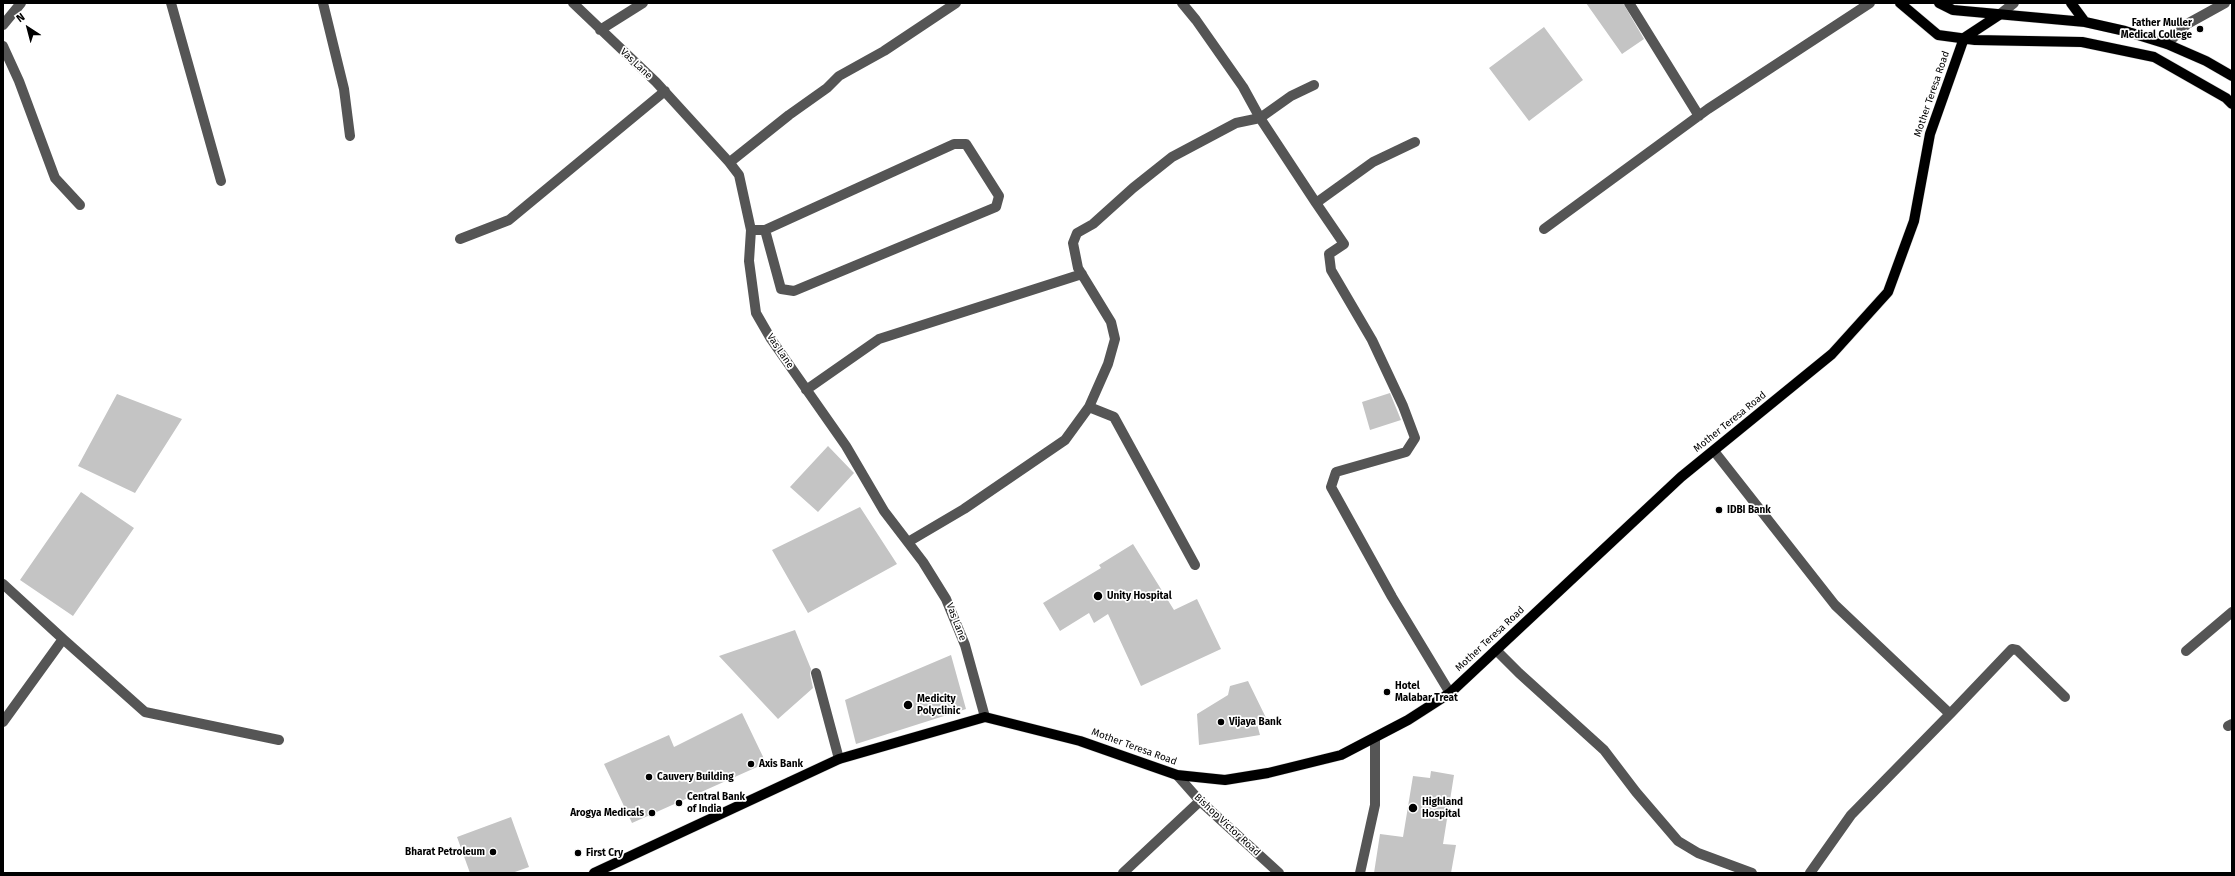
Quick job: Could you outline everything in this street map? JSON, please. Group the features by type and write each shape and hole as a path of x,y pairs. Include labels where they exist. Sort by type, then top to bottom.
{"main road":[{"path":"1900,3 1938,35 1964,38 2082,42 2154,57 2226,98 2232,104"},
{"path":"1939,3 1953,10 2085,22 2125,31 2167,44 2206,61 2232,76"},
{"path":"2071,3 2085,22"},
{"path":"1964,38 1999,15"},
{"name":"Mother Teresa Road","path":"594,873 839,759 985,717 1080,740 1177,775 1225,780 1268,773 1341,755 1408,720 1450,693 1681,477 1832,354 1888,292 1914,221 1930,134 1964,38"}],"street":[{"path":"3,25 21,3"},
{"path":"171,3 222,181"},
{"path":"323,3 344,89 350,136"},
{"name":"Vas Lane","path":"573,3 665,91 730,162 739,175 751,230 749,261 756,313 770,339 846,446 884,511 908,542 946,598 964,645 985,717"},
{"path":"600,30 643,3"},
{"path":"730,162 789,115 827,88 839,76 884,51 956,3"},
{"path":"1182,3 1196,20 1243,87 1260,118 1344,244 1329,254 1331,270 1372,340 1403,406 1415,438 1406,452 1336,472 1331,487 1392,597 1450,693"},
{"path":"1629,3 1699,116"},
{"path":"1544,230 1699,116 1870,3"},
{"path":"1999,15 2014,3"},
{"path":"2167,44 2187,24 2225,3"},
{"path":"3,46 19,82 55,178 80,205"},
{"path":"908,542 964,509 1065,440 1089,407 1108,364 1115,339 1111,322 1082,274 1074,252 1073,243 1077,233 1093,224 1133,188 1172,157 1236,123 1260,118 1291,96 1314,85"},
{"path":"460,239 509,220 665,91"},
{"path":"1316,203 1373,162 1415,142"},
{"path":"751,230 765,230 954,144 966,144 999,196 996,207 794,291 781,289 765,230"},
{"path":"806,390 879,339 1082,274"},
{"path":"1089,407 1114,418 1195,565"},
{"path":"1714,451 1835,605 1950,714"},
{"path":"3,584 146,712 279,740"},
{"path":"2186,651 2232,612"},
{"path":"3,722 63,639"},
{"path":"1810,873 1852,815 2012,649 2017,650 2065,697"},
{"path":"1496,650 1519,674 1604,750 1636,792 1678,841 1698,853 1752,873"},
{"path":"816,673 839,759"},
{"path":"1360,873 1375,805 1374,738"},
{"name":"Bishop Victor Road","path":"1177,775 1200,801 1279,873"},
{"path":"1123,873 1200,801"}],"building":[{"path":"1586,3 1623,3 1644,39 1622,54"},
{"path":"1544,27 1583,80 1529,121 1489,68"},
{"path":"1390,393 1401,420 1370,430 1362,402"},
{"path":"117,394 182,419 135,493 78,466"},
{"path":"828,446 854,473 818,512 790,487"},
{"path":"81,492 134,528 73,616 20,580"},
{"path":"860,507 897,564 808,613 772,550"},
{"path":"1133,544 1174,610 1197,599 1221,649 1141,686 1108,614 1094,623 1089,613 1060,631 1043,603 1101,568 1099,565"},
{"path":"795,630 811,669 810,674 813,688 778,719 719,656"},
{"path":"951,655 966,709 856,744 845,700"},
{"path":"1248,681 1269,724 1257,724 1260,735 1199,745 1197,714 1228,695 1230,686"},
{"path":"742,713 766,763 632,823 604,764 669,735 674,747"},
{"path":"1431,771 1454,775 1443,844 1456,845 1451,873 1374,873 1380,834 1403,837 1413,776 1430,778"},
{"name":"Bharat Petroleum","path":"511,817 529,867 512,873 470,873 457,837"}],"place":[{"name":"Father Muller Medical College","path":"2200,29"},
{"name":"IDBI Bank","path":"1719,510"},
{"name":"Unity Hospital","path":"1098,596"},
{"name":"Hotel Malabar Treat","path":"1387,692"},
{"name":"Medicity Polyclinic","path":"908,705"},
{"name":"Vijaya Bank","path":"1221,722"},
{"name":"Axis Bank","path":"751,764"},
{"name":"Cauvery Building","path":"649,777"},
{"name":"Central Bank of India","path":"679,803"},
{"name":"Highland Hospital","path":"1413,808"},
{"name":"Arogya Medicals","path":"652,813"},
{"name":"Bharat Petroleum","path":"493,852"},
{"name":"First Cry","path":"578,853"}]}
